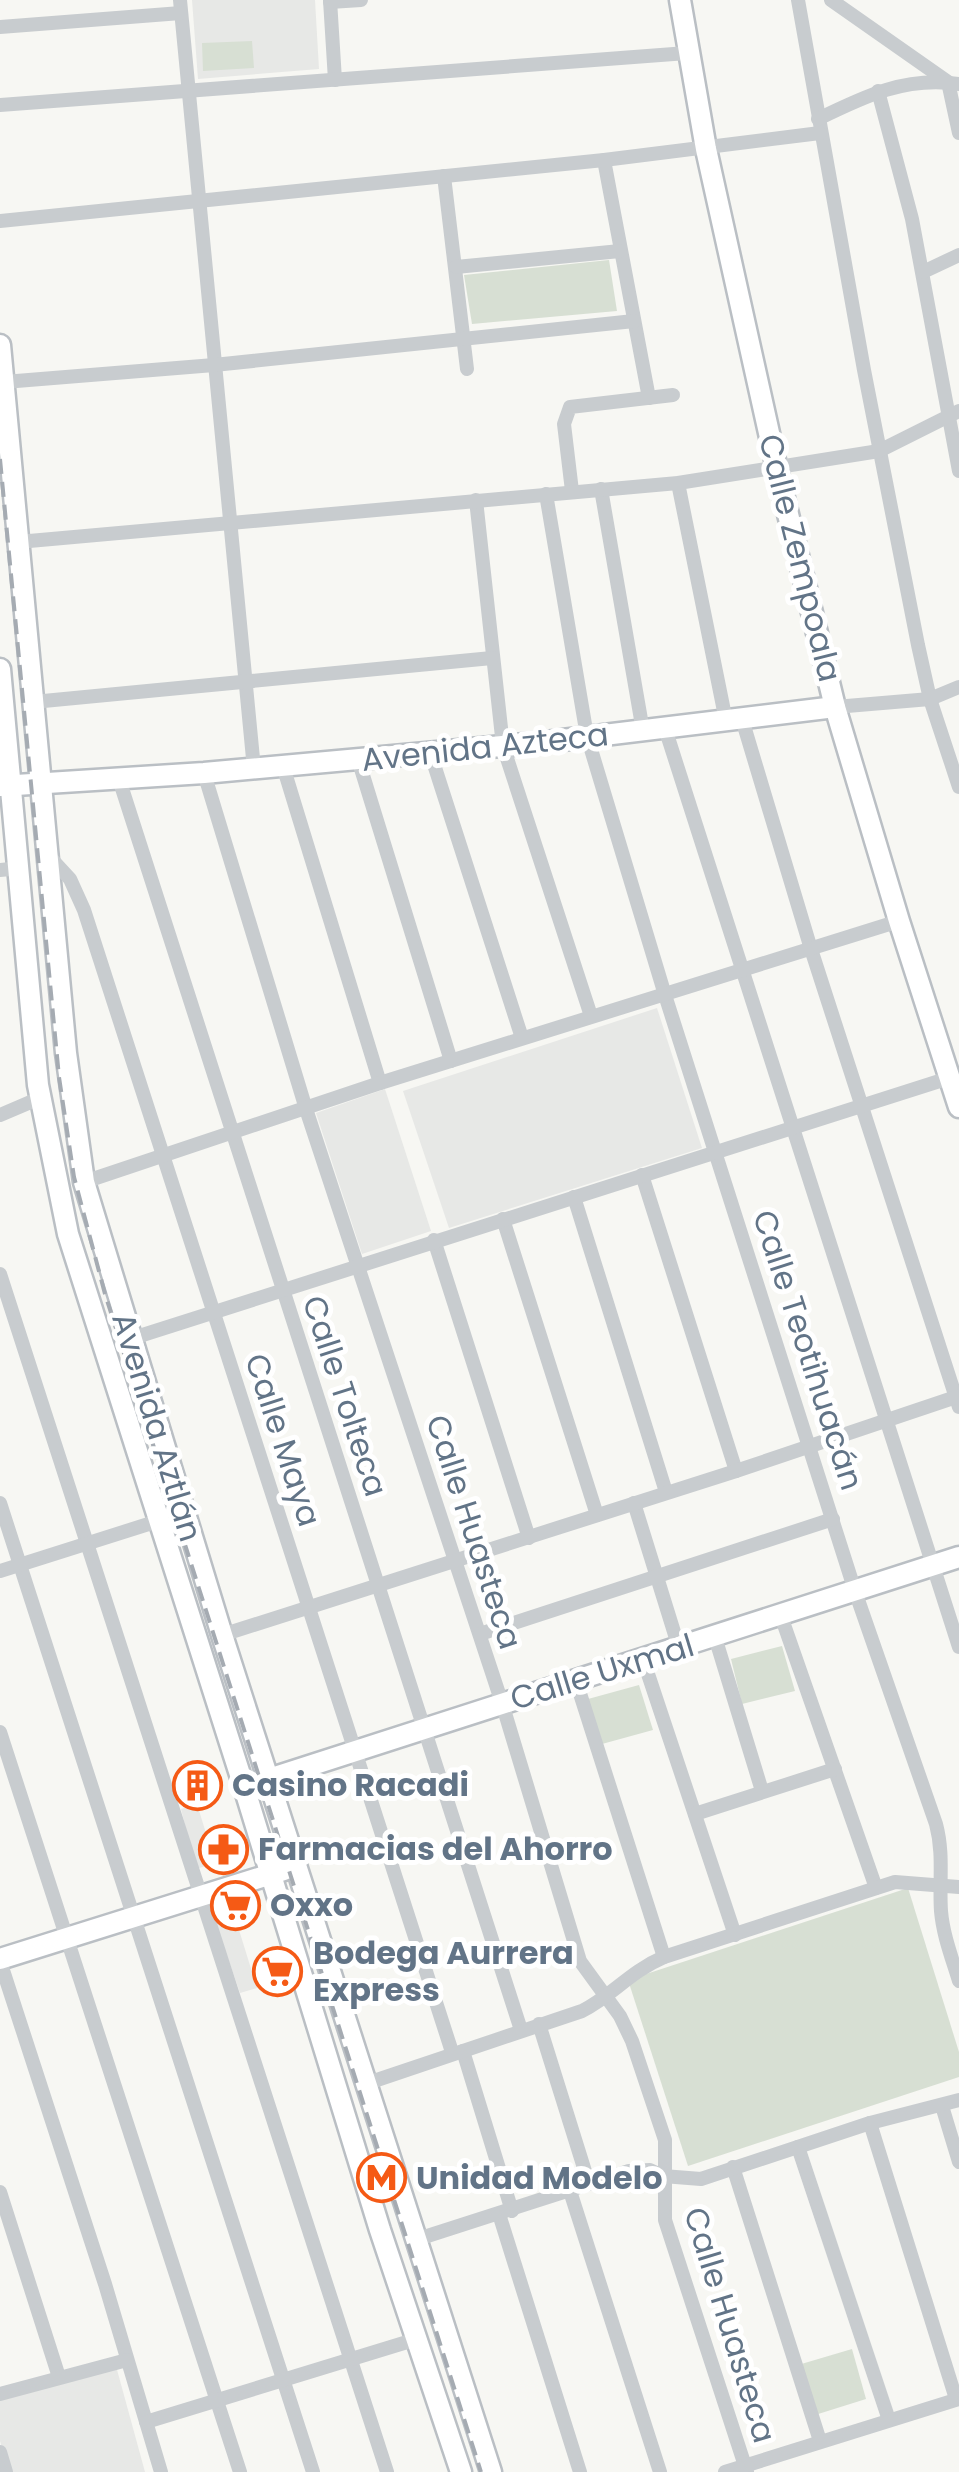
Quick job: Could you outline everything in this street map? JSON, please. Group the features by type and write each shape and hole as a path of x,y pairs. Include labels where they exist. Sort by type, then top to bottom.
{"main road":[{"name":"Calle Zempoala","path":"680,0 706,148 777,469 836,707 959,1107"},
{"name":"Avenida Aztlán","path":"0,346 46,853 72,1111 84,1182 222,1634 492,2472"},
{"name":"Avenida Aztlán","path":"0,669 10,869 40,1098 68,1234 376,2219 460,2472"},
{"name":"Avenida Azteca","path":"5,785 358,760 836,707"},
{"name":"Calle Uxmal","path":"244,1787 959,1557"},
{"path":"0,1960 296,1866"}],"street":[{"path":"334,80 330,1 360,0"},
{"path":"798,0 879,451 930,699 959,787"},
{"path":"831,0 954,83"},
{"path":"0,28 180,7 254,769"},
{"path":"0,104 687,53"},
{"path":"0,222 706,148 819,126 878,91 922,81 954,83"},
{"path":"954,83 959,133"},
{"path":"878,91 908,202 954,413 959,471"},
{"path":"604,160 650,398"},
{"path":"444,176 467,369"},
{"path":"456,267 620,251"},
{"path":"923,272 959,255"},
{"path":"4,382 634,322"},
{"path":"572,492 564,424 568,410 574,405 673,395"},
{"path":"18,542 678,483 879,451 954,413"},
{"path":"222,1634 958,1400 734,721 678,483"},
{"path":"601,490 643,731"},
{"name":"Calle Teotihuacán","path":"546,494 587,736 665,995 856,1591 936,1824 942,1846 943,1927 959,1981"},
{"path":"476,500 503,746 591,1016"},
{"path":"33,702 492,658"},
{"name":"Avenida Azteca","path":"836,707 930,699 959,687"},
{"path":"666,728 959,1647"},
{"path":"430,752 522,1038"},
{"path":"358,760 451,1061"},
{"path":"283,766 380,1083"},
{"name":"Calle Huasteca","path":"204,773 306,1109 480,1634 580,1961 632,2041 665,2140 665,2220 746,2469"},
{"name":"Calle Tolteca","path":"118,779 521,2030"},
{"name":"Calle Maya","path":"46,853 65,871 76,889 458,2052 580,2472"},
{"path":"84,1182 380,1083 899,922"},
{"path":"130,1338 950,1078"},
{"path":"0,1115 40,1098"},
{"path":"642,1175 736,1471"},
{"path":"574,1196 666,1492"},
{"path":"504,1219 598,1515"},
{"path":"434,1240 529,1538"},
{"path":"0,1274 388,2472"},
{"path":"0,1503 313,2472"},
{"path":"634,1503 679,1648"},
{"path":"480,1634 833,1519"},
{"path":"0,1571 158,1521"},
{"path":"781,1616 876,1888"},
{"path":"715,1637 762,1790"},
{"path":"643,1659 735,1935"},
{"path":"576,1681 664,1957"},
{"path":"0,1732 240,2472"},
{"path":"695,1814 835,1769"},
{"path":"368,2083 582,2010 640,1968 664,1957 904,1880 959,1886"},
{"path":"0,1960 161,2472"},
{"path":"539,2024 589,2184"},
{"path":"418,2238 640,2170 700,2178 870,2123 959,2100"},
{"path":"942,2106 959,2162"},
{"path":"724,2472 746,2469 820,2441 958,2399 870,2123"},
{"path":"798,2147 890,2420"},
{"path":"733,2167 820,2441"},
{"path":"570,2191 660,2472"},
{"path":"0,2192 59,2377"},
{"path":"146,2422 417,2339"},
{"path":"0,2394 127,2360"},
{"path":"0,2452 6,2472"}],"shaded area":[{"path":"192,0 315,0 319,69 198,79"},
{"path":"252,41 254,68 203,71 202,43"},
{"path":"609,260 617,311 472,324 464,275"},
{"path":"657,1008 702,1148 449,1228 403,1091"},
{"path":"385,1089 431,1231 362,1254 316,1113"},
{"path":"782,1646 795,1691 742,1704 731,1659"},
{"path":"639,1685 653,1730 602,1744 588,1699"},
{"path":"197,1804 209,1843 234,1838 239,1856 196,1869 181,1809"},
{"path":"908,1888 959,2052 959,2077 688,2166 628,1980"},
{"path":"244,1894 250,1913 235,1917 257,1988 240,1993 210,1906"},
{"path":"852,2349 866,2399 815,2415 798,2365"},
{"path":"116,2366 145,2472 9,2472 0,2441 0,2398"}],"railway":[{"path":"0,459 59,1077 74,1177 105,1294 481,2472"}],"place":[{"name":"Casino Racadi","path":"197,1785"},
{"name":"Farmacias del Ahorro","path":"223,1849"},
{"name":"Oxxo","path":"235,1905"},
{"name":"Bodega Aurrera Express","path":"278,1971"},
{"name":"Unidad Modelo","path":"381,2178"}]}
